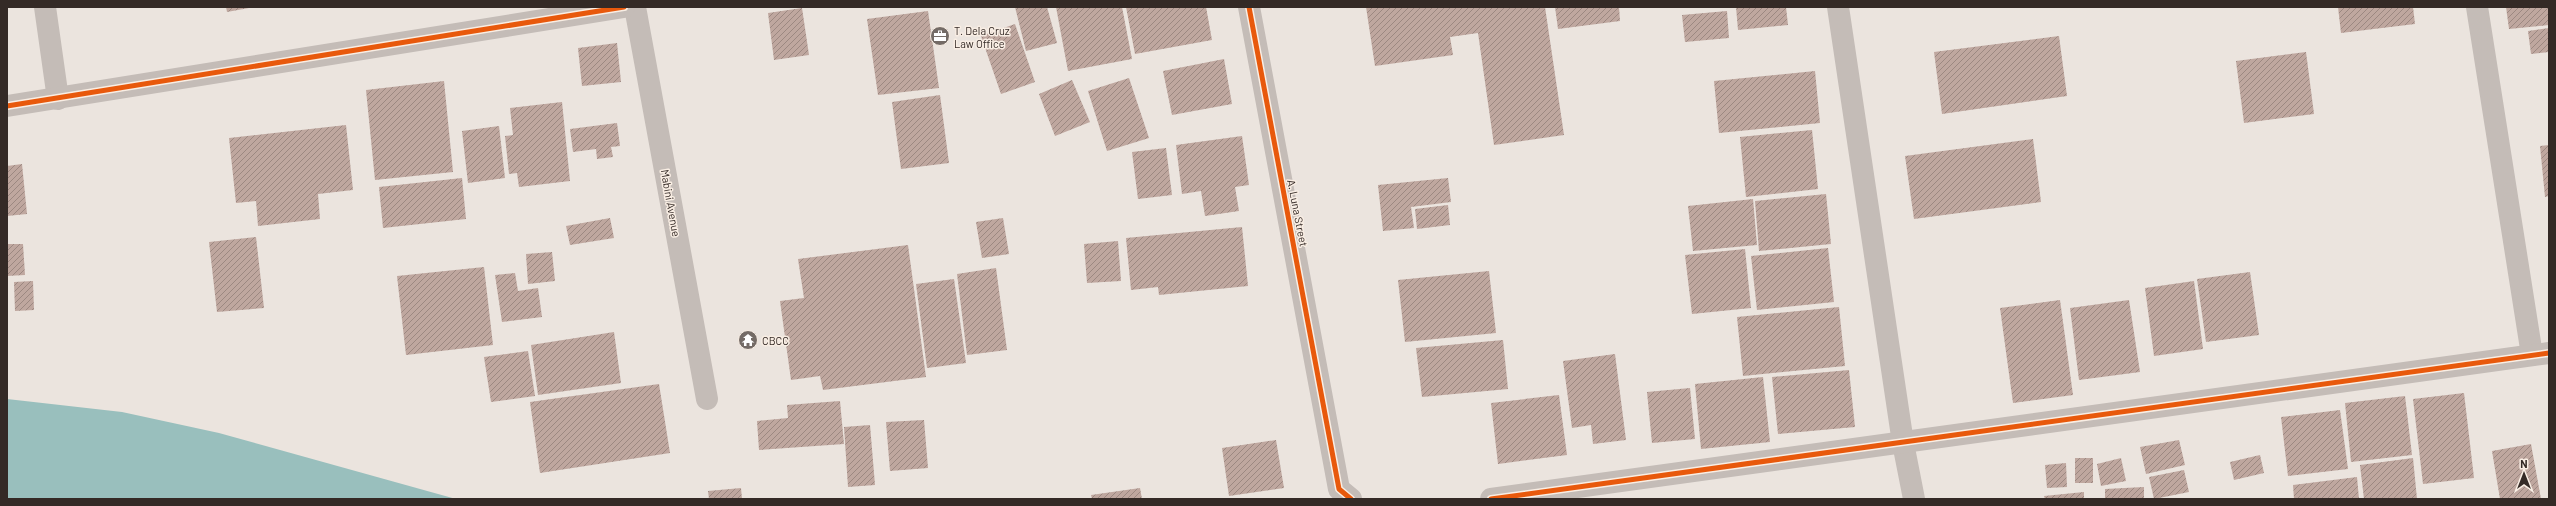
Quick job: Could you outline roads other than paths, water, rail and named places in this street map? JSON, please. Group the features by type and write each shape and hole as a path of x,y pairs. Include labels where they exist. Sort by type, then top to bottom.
{"street":[{"path":"45,7 58,99"},
{"path":"7,106 624,7"},
{"name":"Mabini Avenue","path":"635,7 707,399"},
{"name":"A. Luna Street","path":"1249,7 1328,422 1339,489 1351,499"},
{"path":"1838,7 1903,443 1914,499"},
{"path":"1491,499 2540,354 2477,7"}],"water":[{"path":"7,399 122,412 219,433 456,499 7,499"}],"place":[{"name":"T. Dela Cruz Law Office","path":"940,36"},
{"name":"CBCC","path":"748,340"}]}
